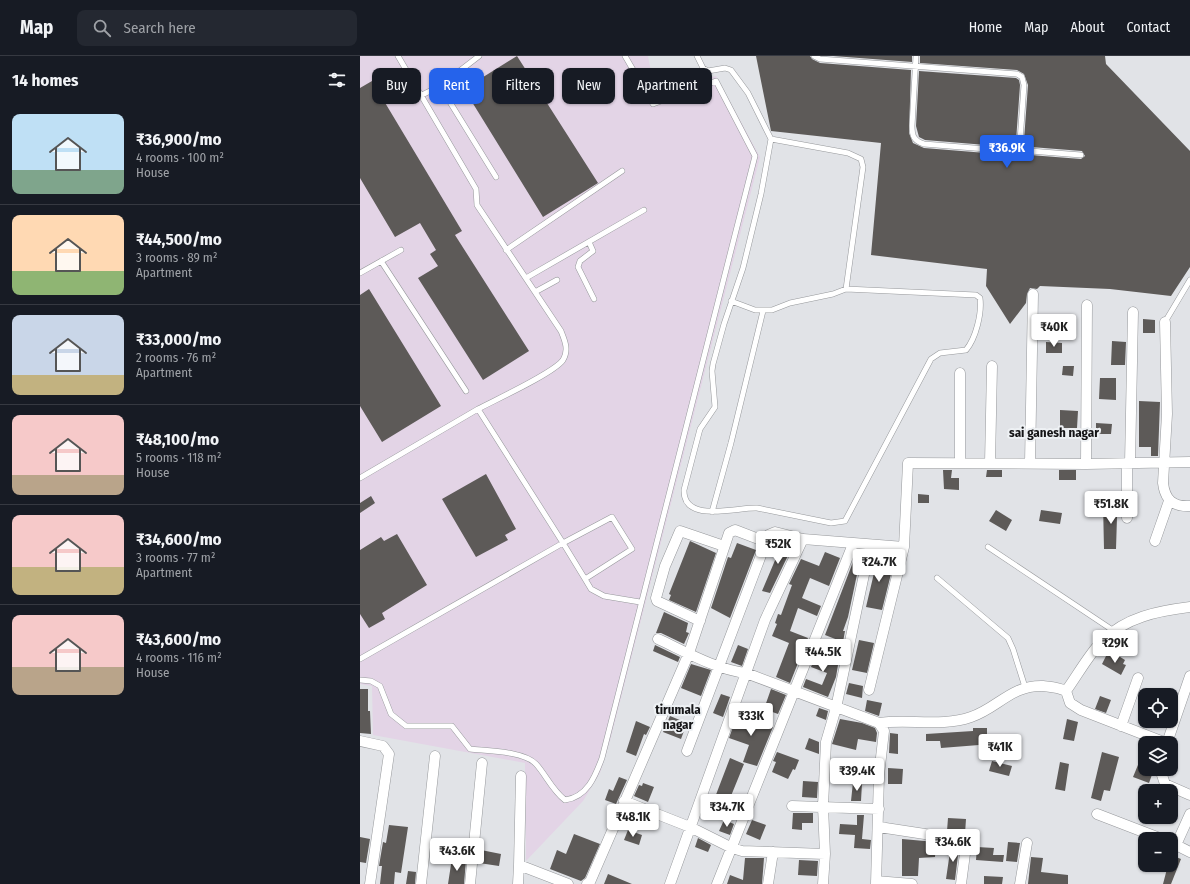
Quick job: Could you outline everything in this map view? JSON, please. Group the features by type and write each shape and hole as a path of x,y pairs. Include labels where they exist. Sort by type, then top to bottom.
{"street":[{"path":"1030,463 1033,294"},
{"path":"1086,464 1087,305"},
{"path":"1127,518 1133,312"},
{"path":"1165,322 1167,414 1165,463 1162,483 1164,491 1170,501 1176,505 1190,506"},
{"path":"990,463 992,366"},
{"path":"960,373 960,463"},
{"path":"869,690 904,547 908,463 1086,464 1190,462"},
{"path":"1155,541 1170,501"},
{"path":"587,884 590,882 689,653 729,534 736,530 766,542"},
{"path":"700,621 657,601 656,598 665,566 680,531 724,546"},
{"path":"687,751 720,667 768,535 772,532 803,539 870,546 904,547"},
{"path":"670,884 765,620 803,539"},
{"path":"717,884 853,544"},
{"path":"823,884 823,806 826,742 836,708 870,546"},
{"path":"1066,692 1101,641 1114,631 1134,619 1162,610 1190,607"},
{"path":"658,639 720,667 746,673 879,723 894,721 932,722 970,718 1024,687 1055,687 1066,692 1070,703 1081,710 1148,736"},
{"path":"1169,736 1190,676"},
{"path":"1121,726 1138,678"},
{"path":"879,723 884,731 879,775 879,827 876,882 912,884"},
{"path":"360,740 383,746 389,754 370,884"},
{"path":"421,884 435,756"},
{"path":"470,884 482,763"},
{"path":"518,884 521,776"},
{"path":"1161,776 1165,784 1190,795"},
{"path":"624,801 690,827 732,848 742,851 824,854"},
{"path":"792,806 879,809"},
{"path":"1097,814 1144,832"},
{"path":"1178,836 1190,814"},
{"path":"879,827 964,840 966,846 961,884"},
{"path":"1020,884 1027,843"},
{"path":"1178,846 1190,852"},
{"path":"768,884 773,852"},
{"path":"519,865 568,884"}],"lane":[{"path":"360,478 478,410 550,371 563,360 567,347 561,331 477,205 476,189 398,56"},
{"path":"463,68 479,56"},
{"path":"360,680 372,681 380,686 390,714 406,726 452,726 470,749 521,756 534,762 558,795 565,800 574,799 589,785 602,758 640,602 755,156 716,82 653,104 625,56"},
{"path":"697,56 703,68 708,71 725,68 731,70 748,93 771,139 761,194 743,268 732,300 712,371 715,407 700,429 684,490 684,498 688,504 694,508 712,512 757,508 831,523 846,520 931,359 940,353 966,350 972,339 981,307 980,298 976,296 846,288 833,294 763,310 755,310 732,300"},
{"path":"814,56 820,59 1017,74 1022,77 1024,84 1020,141 1022,147 1030,151 1081,155"},
{"path":"916,56 912,126 913,137 916,142 986,149"},
{"path":"422,95 429,92"},
{"path":"451,104 496,178"},
{"path":"771,139 856,155 861,159 863,167 846,288"},
{"path":"506,250 622,171"},
{"path":"526,278 644,210"},
{"path":"589,242 593,251 580,261 578,267 594,299"},
{"path":"360,273 401,250"},
{"path":"381,261 466,391"},
{"path":"535,292 557,280"},
{"path":"1165,322 1190,280"},
{"path":"712,512 731,443 763,310"},
{"path":"478,410 591,589 604,596 640,602"},
{"path":"360,659 563,543 612,517 632,549 585,579"},
{"path":"988,547 1114,631"},
{"path":"938,578 1008,638 1013,649 1024,687"}],"shaded area":[{"path":"360,56 648,56 650,68 623,68 623,104 712,104 712,77 716,76 760,157 610,741 600,773 583,801 526,861 525,763 373,735 372,686 360,684"}],"building":[{"path":"517,56 525,68 498,68"},
{"path":"756,56 810,56 812,59 820,63 911,70 909,133 913,143 924,148 986,153 990,149 986,145 925,140 919,137 916,126 919,71 1016,78 1019,80 1020,85 1016,141 1020,149 1030,155 1081,159 1085,156 1082,151 1031,147 1026,144 1024,140 1028,85 1024,74 1017,70 920,63 920,56 1105,56 1106,64 1190,151 1190,267 1171,296 1110,289 1040,286 1037,289 1030,288 1027,294 1026,303 1010,324 986,286 987,269 871,255 881,143 771,131"},
{"path":"833,56 912,56 912,62"},
{"path":"492,72 492,104 548,104 598,183 543,217 473,104 484,104 484,77"},
{"path":"372,81 372,104 386,104 462,231 455,235 529,351 483,380 418,278 438,266 430,254 436,250 420,223 395,237 360,178 360,88"},
{"path":"369,289 441,406 382,442 360,406 360,295"},
{"path":"1143,319 1155,320 1155,333 1143,333"},
{"path":"1112,341 1126,342 1125,365 1111,365"},
{"path":"1046,342 1062,343 1062,353 1046,353"},
{"path":"1063,366 1074,366 1073,376 1062,375"},
{"path":"1100,378 1116,378 1116,400 1099,399"},
{"path":"1139,401 1160,402 1158,456 1151,456 1151,447 1139,447"},
{"path":"1060,410 1078,411 1077,428 1060,428"},
{"path":"1096,423 1112,424 1111,434 1096,434"},
{"path":"943,470 952,470 951,478 959,478 959,490 944,489"},
{"path":"987,470 1002,470 1002,477 986,477"},
{"path":"1059,470 1076,470 1076,480 1059,480"},
{"path":"486,474 516,529 505,535 508,540 476,557 442,499"},
{"path":"918,494 929,495 929,503 918,503"},
{"path":"371,496 375,503 360,513 360,503"},
{"path":"1103,503 1120,504 1120,517 1117,517 1116,549 1104,549"},
{"path":"996,510 1012,520 1006,531 989,521"},
{"path":"1041,510 1062,513 1060,524 1039,521"},
{"path":"397,534 427,585 382,613 385,619 369,628 360,614 360,550 381,537 384,541"},
{"path":"780,540 794,543 770,593 762,591 776,558"},
{"path":"690,541 716,553 696,612 669,600 671,595 669,594"},
{"path":"737,543 756,550 730,618 711,608 728,557 731,558"},
{"path":"825,552 840,558 829,586 810,578 802,598 821,606 817,616 798,608 790,631 808,638 790,683 776,677 789,643 772,636 777,624 775,623 778,614 781,615 792,585 789,584 801,559 819,566"},
{"path":"879,552 888,552 887,573 891,574 882,610 866,607"},
{"path":"853,562 859,565 848,617 843,631 845,631 843,642 825,635"},
{"path":"664,612 688,623 686,632 689,633 684,644 661,633 656,633"},
{"path":"859,640 874,643 867,673 852,670"},
{"path":"655,645 680,657 678,662 653,651"},
{"path":"738,645 748,649 742,666 731,662"},
{"path":"819,647 833,653 830,662 838,665 836,677 828,697 803,687 806,679 822,685 827,673 811,667"},
{"path":"1107,654 1115,659 1117,655 1125,660 1123,664 1126,665 1121,675 1102,664"},
{"path":"691,664 711,670 701,696 681,688"},
{"path":"849,683 863,686 862,698 846,694"},
{"path":"360,689 368,689 368,711 370,711 371,734 360,733"},
{"path":"771,689 786,695 778,714 764,709"},
{"path":"721,694 730,697 723,717 713,713"},
{"path":"1100,696 1111,700 1106,713 1095,709"},
{"path":"867,700 882,703 879,716 865,711"},
{"path":"819,708 828,711 826,720 816,716"},
{"path":"738,713 773,727 757,766 743,762 749,745 729,738"},
{"path":"670,716 687,723 681,739 663,732"},
{"path":"840,719 862,723 875,728 877,733 876,742 858,739 856,750 832,744"},
{"path":"1067,719 1078,722 1074,741 1063,739"},
{"path":"636,721 650,727 646,735 644,734 636,756 626,752"},
{"path":"973,728 987,728 987,736 979,736 979,745 941,748 940,741 926,741 926,734 973,731"},
{"path":"890,733 898,734 898,754 889,753"},
{"path":"809,738 819,742 819,754 805,749"},
{"path":"989,749 997,749 997,760 989,760"},
{"path":"777,752 799,760 795,770 793,769 788,779 772,772 776,762 773,761"},
{"path":"1102,752 1119,757 1110,791 1104,790 1101,801 1091,798"},
{"path":"730,758 744,764 722,818 709,813"},
{"path":"992,761 1012,766 1009,776 989,771"},
{"path":"1060,762 1069,764 1065,791 1055,789"},
{"path":"1138,765 1138,776 1152,776 1149,783 1133,777"},
{"path":"888,768 903,769 902,784 888,784"},
{"path":"619,777 627,780 616,804 605,800 609,789 613,791"},
{"path":"803,781 818,782 817,798 802,797"},
{"path":"853,782 862,783 861,801 851,801"},
{"path":"643,783 654,787 648,802 634,796 639,785 642,786"},
{"path":"793,813 813,813 813,823 802,823 802,830 792,829"},
{"path":"857,815 864,815 862,839 871,840 870,849 854,848 855,835 839,834 840,824 857,825"},
{"path":"948,818 966,819 965,834 947,831"},
{"path":"724,820 734,824 730,835 719,831"},
{"path":"752,820 766,825 760,840 746,834"},
{"path":"389,825 408,827 401,873 395,872 394,884 380,884 382,866 379,866 383,842 386,843"},
{"path":"628,830 642,835 639,845 624,840"},
{"path":"574,834 600,844 585,878 581,881 550,869 557,850 566,854"},
{"path":"360,837 370,839 366,863 360,862"},
{"path":"698,838 711,845 708,852 695,847"},
{"path":"902,839 936,842 935,857 919,858 918,876 902,876"},
{"path":"1008,842 1020,843 1017,862 1006,861"},
{"path":"951,845 959,847 955,880 946,879"},
{"path":"977,847 994,848 993,855 1004,855 1003,862 976,860"},
{"path":"481,850 501,854 499,866 479,863"},
{"path":"1031,857 1043,858 1041,872 1068,875 1068,884 1028,884"},
{"path":"452,858 466,860 464,884 448,884"},
{"path":"745,858 764,858 762,884 727,884 730,875 743,880"},
{"path":"1178,858 1181,859 1178,866"},
{"path":"799,860 818,861 817,876 798,875"},
{"path":"408,871 416,872 415,884 406,884"},
{"path":"1166,872 1176,872 1171,884 1163,884"},
{"path":"608,874 632,884 604,884"},
{"path":"984,876 1003,877 1002,884 984,884"}],"district":[{"name":"sai ganesh nagar","path":"1054,432"},
{"name":"tirumala nagar","path":"678,716"}]}
